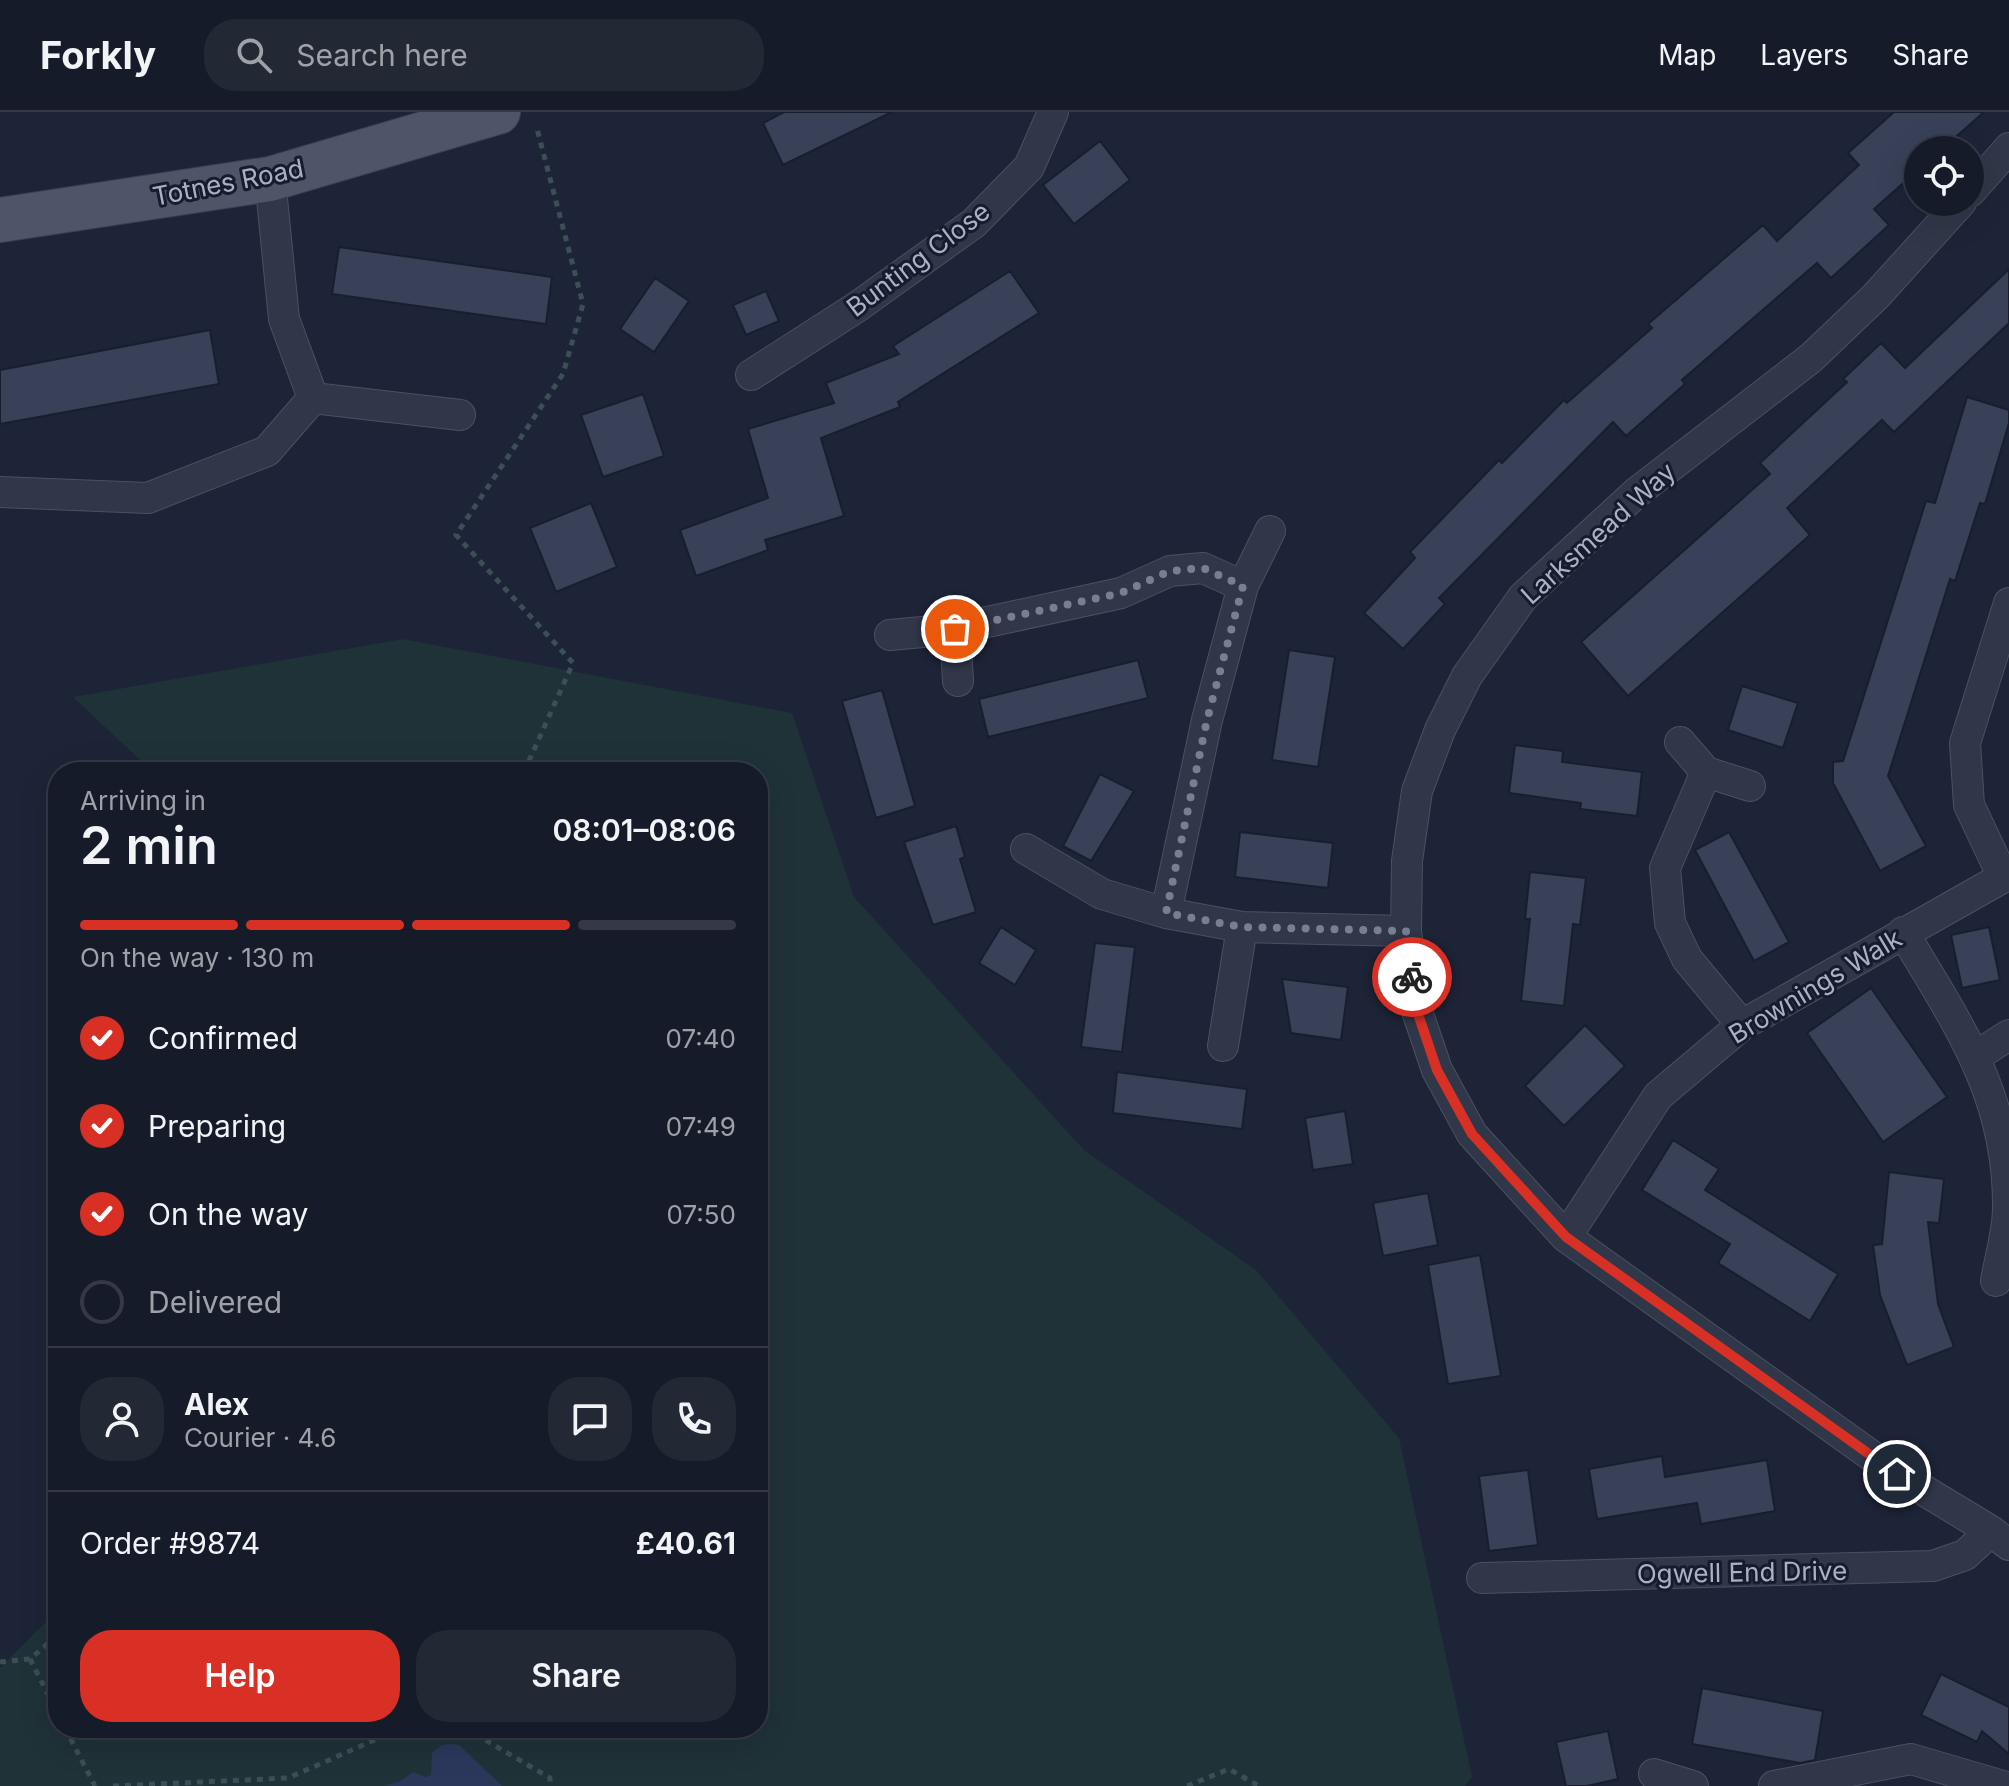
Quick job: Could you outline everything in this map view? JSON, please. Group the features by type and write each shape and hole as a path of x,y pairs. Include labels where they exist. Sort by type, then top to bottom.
{"main road":[{"name":"Totnes Road","path":"0,220 270,179 498,112"}],"street":[{"name":"Bunting Close","path":"751,375 857,307 974,223 1029,167 1053,112"},
{"path":"1984,176 2009,148"},
{"path":"270,179 284,319 313,398"},
{"name":"Larksmead Way","path":"1948,216 1876,296 1811,358 1636,493 1523,597 1467,676 1440,730 1417,791 1407,861 1406,931 1417,1011 1437,1070 1472,1134 1566,1237 1897,1474 2000,1538"},
{"path":"313,398 460,415"},
{"path":"0,492 148,498 267,451 313,398"},
{"path":"1166,913 1207,720 1243,586 1270,531"},
{"path":"890,635 955,629 1121,593 1170,571 1203,568 1243,586"},
{"name":"Brownings Walk","path":"1566,1237 1658,1096 1742,1025 2006,875 1969,805 1965,743 2009,603"},
{"path":"955,629 958,681"},
{"path":"1680,742 1706,772 1750,786"},
{"path":"1706,772 1665,868 1670,923 1687,959 1742,1025"},
{"path":"1026,849 1102,894 1166,913 1242,927 1406,931"},
{"path":"1223,1046 1242,927"},
{"path":"1903,932 1976,1056 2003,1133 2009,1211 1996,1281"},
{"path":"1976,1056 2009,1035"},
{"name":"Ogwell End Drive","path":"1482,1578 1933,1566 2000,1538"},
{"path":"1774,1786 1911,1759 2003,1786"},
{"path":"1654,1774 1693,1786"}],"path":[{"path":"528,762 573,663 456,535 563,374 583,304 533,112"},
{"path":"0,1662 30,1659 48,1644"},
{"path":"30,1659 48,1694"},
{"path":"70,1738 95,1786"},
{"path":"113,1786 288,1778 379,1738"},
{"path":"482,1738 550,1778 550,1786"},
{"path":"1187,1786 1229,1769 1259,1786"}],"shaded area":[{"path":"403,639 792,713 854,897 1084,1150 1256,1270 1399,1438 1472,1777 1465,1786 0,1786 0,1668 48,1619 48,1738 768,1738 768,762 142,762 73,697"}],"water":[{"path":"442,1745 459,1745 502,1786 384,1786 401,1781 413,1772 425,1777 431,1775 432,1753"}],"building":[{"path":"784,112 892,112 783,165 763,123"},
{"path":"1894,112 1984,112 1957,136 1904,136 1904,182 1874,209 1889,225 1831,278 1817,263 1682,380 1685,384 1626,436 1613,422 1439,598 1445,604 1403,649 1364,613 1415,558 1410,552 1499,460 1502,463 1564,400 1567,403 1652,328 1648,324 1763,225 1777,241 1859,165 1848,153"},
{"path":"1100,141 1130,180 1074,224 1043,185"},
{"path":"339,247 552,277 546,324 332,294"},
{"path":"2009,269 2009,323 1894,432 1882,420 1787,508 1810,535 1628,696 1581,642 1770,474 1760,463 1847,382 1843,379 1881,343 1905,368"},
{"path":"1010,271 1039,313 898,402 900,407 821,438 844,516 765,540 768,550 696,576 680,530 768,498 748,429 834,403 826,383 899,354 893,346"},
{"path":"655,278 689,301 654,352 620,329"},
{"path":"766,291 779,321 746,335 733,305"},
{"path":"210,330 219,384 0,424 0,370"},
{"path":"643,394 664,456 603,477 581,415"},
{"path":"1967,397 2009,410 2009,423 1985,504 1980,503 1955,581 1950,579 1888,776 1926,846 1880,871 1833,783 1833,762 1843,761 1926,501 1935,503"},
{"path":"591,503 617,567 556,592 530,528"},
{"path":"1289,650 1335,657 1318,767 1272,760"},
{"path":"1138,660 1148,698 988,737 979,699"},
{"path":"1742,686 1798,703 1783,748 1728,730"},
{"path":"882,690 915,806 876,818 842,701"},
{"path":"1515,745 1563,751 1562,762 1642,772 1637,816 1580,809 1581,803 1509,793"},
{"path":"1100,774 1134,791 1091,861 1063,846"},
{"path":"956,826 965,857 960,859 976,912 933,925 904,842"},
{"path":"1240,832 1333,843 1328,888 1235,877"},
{"path":"1729,832 1789,942 1754,961 1695,850"},
{"path":"1530,872 1586,878 1580,925 1573,924 1564,1006 1521,1001 1530,919 1525,919"},
{"path":"1001,927 1036,950 1015,985 979,963"},
{"path":"1989,927 2000,980 1962,988 1951,935"},
{"path":"1095,943 1135,947 1122,1052 1081,1047"},
{"path":"1282,979 1348,987 1341,1040 1291,1033"},
{"path":"1871,988 1947,1097 1883,1142 1807,1033"},
{"path":"1585,1025 1625,1066 1564,1126 1525,1086"},
{"path":"1117,1072 1247,1089 1242,1129 1113,1113"},
{"path":"1345,1111 1353,1164 1313,1170 1305,1118"},
{"path":"1673,1140 1719,1169 1705,1190 1838,1274 1810,1321 1718,1263 1730,1244 1642,1190"},
{"path":"1889,1172 1944,1179 1939,1223 1928,1222 1938,1304 1954,1347 1907,1365 1880,1295 1873,1245 1882,1244"},
{"path":"1428,1193 1438,1245 1383,1256 1373,1203"},
{"path":"1480,1255 1501,1376 1448,1384 1428,1265"},
{"path":"1662,1456 1665,1477 1767,1460 1775,1511 1701,1524 1697,1503 1597,1519 1589,1469"},
{"path":"1528,1470 1538,1545 1489,1551 1479,1476"},
{"path":"1941,1674 2009,1707 2009,1754 1982,1731 1977,1742 1921,1715"},
{"path":"1702,1688 1823,1711 1815,1760 1800,1763 1692,1744"},
{"path":"1608,1731 1618,1779 1587,1786 1566,1786 1556,1742"}],"way so far":[{"path":"955,629 1121,593 1170,571 1203,568 1243,586 1207,720 1166,913 1242,927 1406,931 1412,977"}],"route":[{"path":"1412,977 1417,1011 1437,1070 1472,1134 1566,1237 1897,1474"}]}
